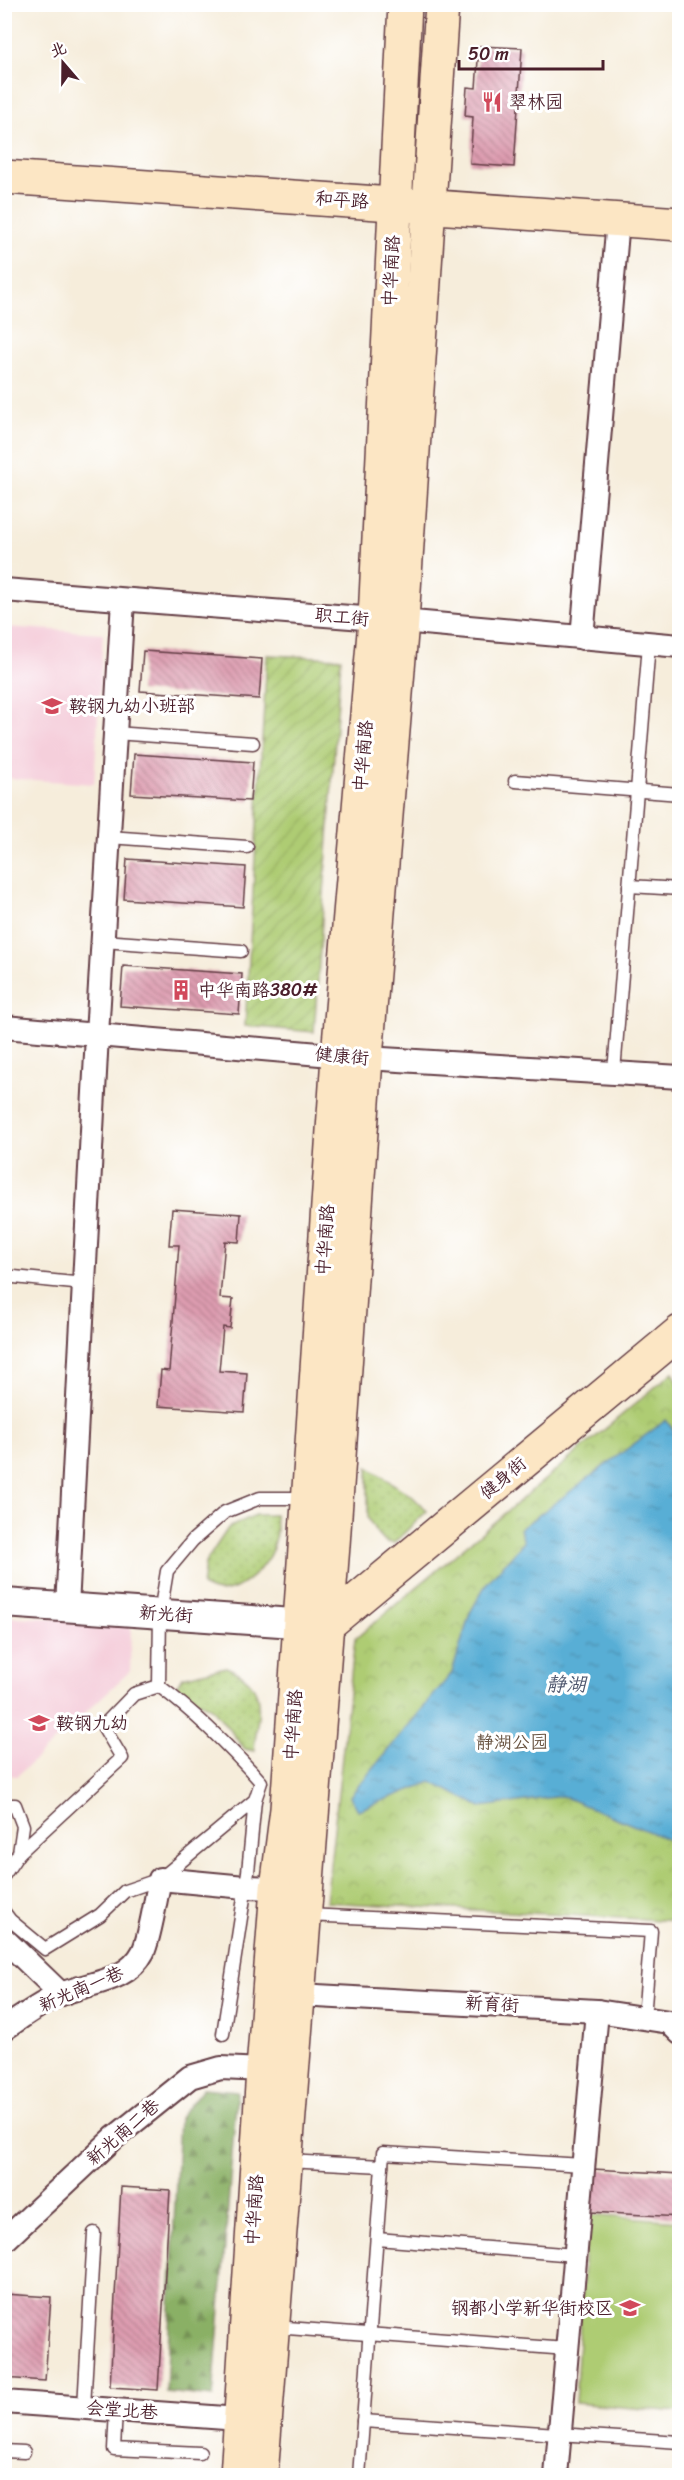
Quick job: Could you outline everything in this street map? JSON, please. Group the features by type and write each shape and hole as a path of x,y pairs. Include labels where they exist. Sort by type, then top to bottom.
{"main road":[{"name":"中华南路","path":"389,620 394,203 405,4"},
{"name":"中华南路","path":"314,1624 308,1498 352,1057 389,620 429,207 442,4"},
{"name":"和平路","path":"4,177 680,224"},
{"name":"中华南路","path":"237,2475 239,2419 277,1888 314,1624 333,1545 352,1057"},
{"name":"健身街","path":"314,1624 679,1336"},
{"path":"261,2475 304,1915 314,1624"}],"street":[{"path":"582,638 618,220"},
{"name":"职工街","path":"4,590 389,620 680,646"},
{"path":"67,1607 97,1035 123,600"},
{"name":"健康街","path":"4,1027 352,1057 680,1077"},
{"name":"新光街","path":"4,1603 314,1624"},
{"path":"160,1879 277,1888"},
{"name":"新光南一巷","path":"4,2029 38,2006 61,1994 112,1978 129,1970 144,1951 160,1879"},
{"path":"4,1939 61,1994"},
{"name":"新育街","path":"298,1995 597,2011 669,2022 680,2033"},
{"path":"556,2475 597,2011"},
{"name":"新光南二巷","path":"4,2241 114,2138 190,2077 221,2068 263,2070"},
{"name":"会堂北巷","path":"4,2402 239,2419"}],"lane":[{"path":"614,1072 649,644"},
{"path":"115,733 253,743"},
{"path":"515,781 680,794"},
{"path":"109,837 247,847"},
{"path":"629,886 680,889"},
{"path":"103,941 241,951"},
{"path":"4,1276 84,1284"},
{"path":"159,1686 160,1613 167,1571 193,1540 225,1512 260,1498 308,1498"},
{"path":"159,1686 207,1725 261,1782 255,1800 245,1887 223,2034"},
{"path":"4,1875 19,1853 122,1758 103,1726 135,1694 159,1686"},
{"path":"4,1912 10,1920 45,1949 100,1915 125,1891 160,1879 255,1800"},
{"path":"4,1805 15,1805 23,1826 19,1853"},
{"path":"304,1915 651,1931 644,2018"},
{"path":"359,2475 383,2153 583,2165"},
{"path":"286,2161 382,2166"},
{"path":"84,2407 94,2233"},
{"path":"377,2239 575,2255"},
{"path":"273,2327 567,2349"},
{"path":"116,2409 114,2449 200,2453"},
{"path":"363,2421 680,2442"},
{"path":"4,2451 24,2452"}],"shaded area":[{"name":"鞍钢九幼小班部","path":"4,627 103,633 94,784 5,778"},
{"name":"鞍钢九幼","path":"5,1617 131,1620 130,1671 17,1776 5,1775"}],"green space":[{"path":"267,655 341,658 314,1032 245,1026"},
{"name":"静湖公园","path":"673,1372 680,1387 679,1921 326,1902 355,1639"},
{"path":"368,1467 413,1497 427,1511 394,1543 386,1542 368,1518"},
{"path":"255,1515 275,1515 274,1544 259,1570 244,1583 228,1591 220,1592 202,1586 205,1563 228,1528"},
{"path":"226,1667 250,1682 255,1691 258,1712 254,1751 245,1749 213,1709 198,1701 178,1696 175,1689 182,1677"},
{"path":"203,2088 237,2091 213,2397 166,2392 179,2118"},
{"name":"钢都小学新华街校区","path":"587,2214 679,2221 679,2412 575,2403"}],"water":[{"name":"静湖","path":"666,1420 680,1440 679,1844 562,1796 481,1807 431,1782 358,1810 350,1796 452,1673 470,1613 486,1584 524,1542 520,1529"}],"building":[{"name":"翠林园","path":"479,46 522,48 514,167 470,164 473,117 465,116 467,87 476,88"},
{"path":"143,651 262,659 259,699 140,691"},
{"path":"134,754 253,762 250,801 131,794"},
{"path":"127,859 246,867 243,907 124,899"},
{"name":"中华南路380#","path":"123,966 242,974 239,1014 120,1006"},
{"path":"172,1209 241,1214 239,1242 225,1241 220,1298 233,1299 230,1328 223,1327 219,1371 247,1373 244,1412 158,1406 161,1370 169,1371 179,1245 169,1245"},
{"path":"593,2169 680,2174 680,2217 590,2212"},
{"path":"121,2187 170,2190 158,2390 110,2387"},
{"path":"4,2294 51,2297 45,2381 4,2378"}],"place":[{"name":"翠林园","path":"492,102"},
{"name":"鞍钢九幼小班部","path":"52,706"},
{"name":"中华南路380#","path":"181,990"},
{"name":"鞍钢九幼","path":"39,1723"},
{"name":"钢都小学新华街校区","path":"630,2308"}]}
